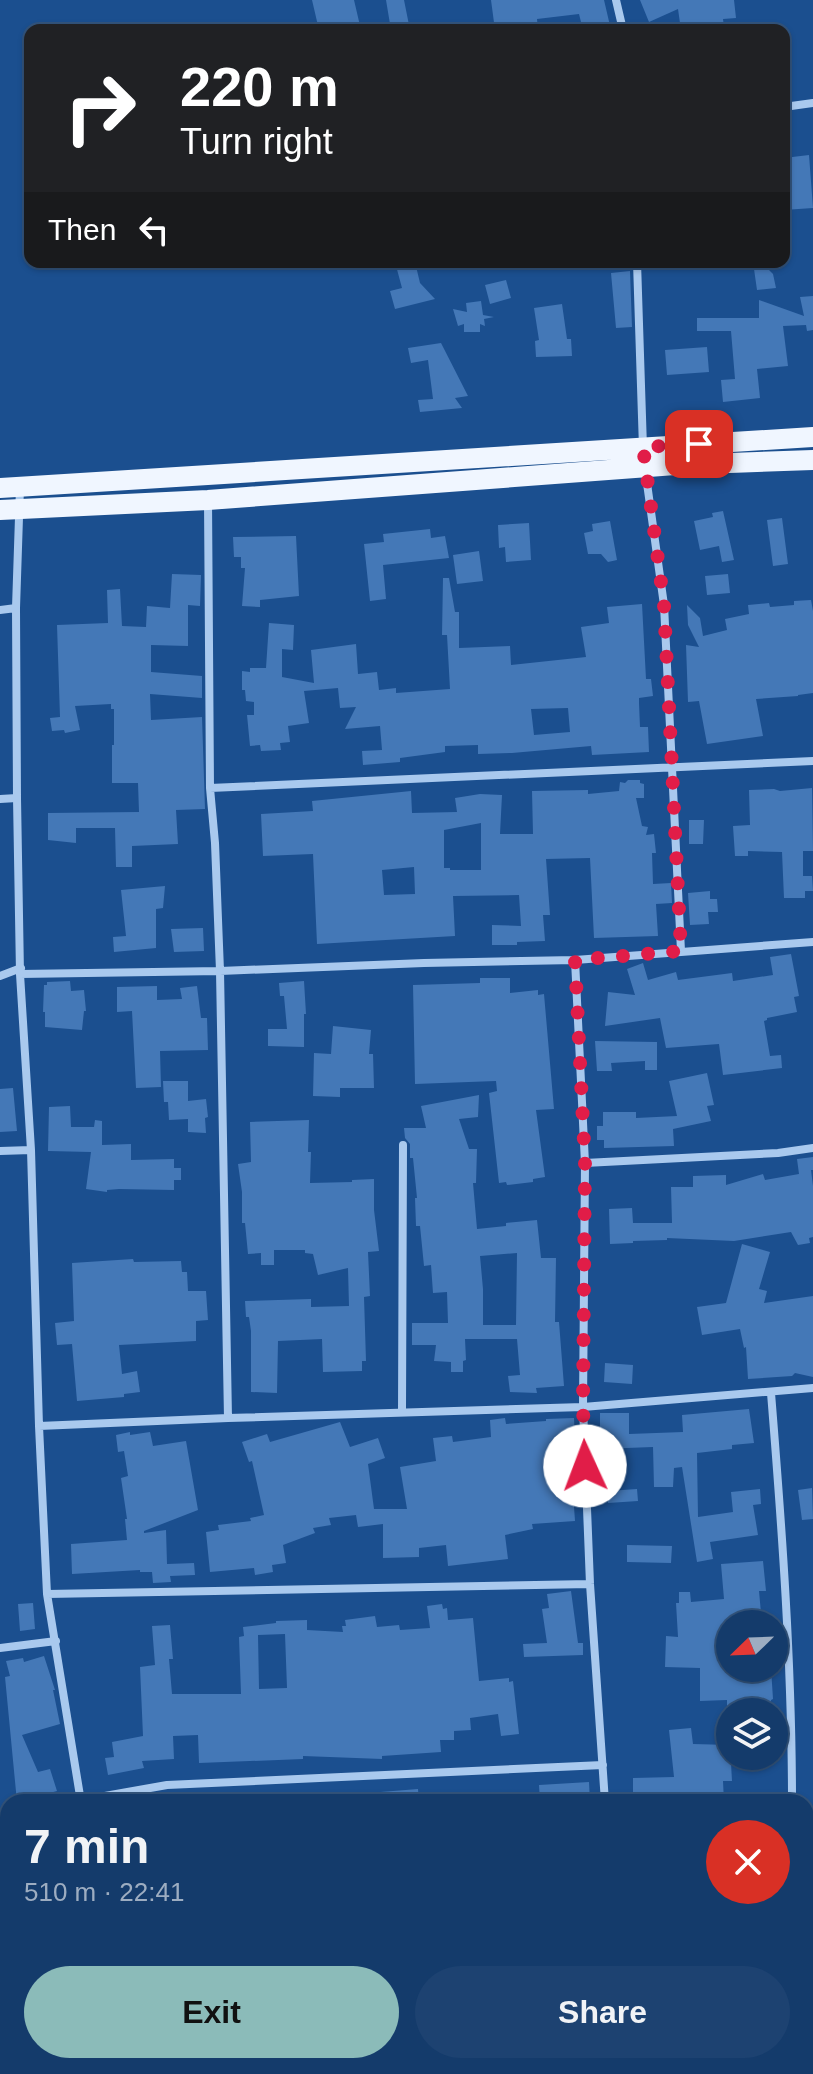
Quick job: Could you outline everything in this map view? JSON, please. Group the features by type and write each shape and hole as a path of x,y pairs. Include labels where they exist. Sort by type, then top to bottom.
{"main road":[{"path":"10,487 813,437"},
{"path":"9,509 208,500 644,468 813,461"}],"street":[{"path":"616,0 622,24"},
{"path":"790,106 813,103"},
{"path":"637,268 644,468 664,605 681,951"},
{"path":"10,487 16,608 20,971 31,1150 47,1594 77,1794"},
{"path":"208,500 210,788 220,971 228,1418"},
{"path":"0,610 16,608"},
{"path":"210,788 813,761"},
{"path":"0,799 17,798"},
{"path":"0,976 20,971 220,971 575,960 813,942"},
{"path":"575,960 585,1163 583,1407 590,1584 605,1794"},
{"path":"402,1412 403,1145"},
{"path":"585,1163 778,1153 813,1148"},
{"path":"0,1151 31,1150"},
{"path":"39,1426 583,1407 813,1388"},
{"path":"771,1393 786,1582 792,1794"},
{"path":"47,1594 590,1584"},
{"path":"0,1648 56,1641"},
{"path":"117,1794 167,1785 603,1765"}],"building":[{"path":"312,0 354,0 360,24 318,24"},
{"path":"386,0 404,0 409,24 390,24"},
{"path":"491,0 604,0 610,24 582,24 579,14 537,19 537,24 494,24"},
{"path":"640,0 734,0 736,18 723,19 724,24 680,24 678,9 649,22"},
{"path":"809,155 813,208 790,210 790,157"},
{"path":"397,268 416,268 420,283 435,299 395,309 390,291 402,288"},
{"path":"754,268 769,268 776,288 757,290"},
{"path":"630,271 632,327 616,328 611,273"},
{"path":"506,280 511,298 490,304 485,285"},
{"path":"813,296 813,330 807,331 806,325 783,326 788,366 757,369 760,398 723,402 721,380 735,379 731,331 697,331 697,318 759,318 759,300 804,316 800,297"},
{"path":"481,301 483,315 494,317 484,319 485,326 480,324 480,332 464,332 464,324 458,326 453,309 467,312 466,303"},
{"path":"562,304 572,356 536,357 535,341 539,340 534,308"},
{"path":"441,343 468,396 455,398 462,408 420,412 418,400 433,399 428,360 411,363 408,348"},
{"path":"707,347 709,372 667,375 665,350"},
{"path":"723,511 734,560 722,562 719,546 700,550 694,521 713,517 712,513"},
{"path":"782,518 788,564 773,566 767,520"},
{"path":"610,521 617,560 608,562 601,554 588,554 584,533 593,531 592,524"},
{"path":"529,523 531,560 506,562 505,547 499,548 498,525"},
{"path":"430,529 431,538 445,536 449,558 383,565 386,599 370,601 364,544 384,542 383,534"},
{"path":"296,536 299,596 260,600 260,607 242,606 245,568 241,568 241,557 234,557 233,537"},
{"path":"479,551 483,581 457,584 453,555"},
{"path":"172,574 201,575 200,606 188,605 188,646 151,645 151,672 202,676 202,698 150,694 151,720 202,717 205,809 176,810 178,844 132,846 132,867 116,867 115,828 76,828 76,843 48,840 48,813 139,812 138,783 112,783 114,709 111,709 111,704 75,706 80,730 65,733 64,730 52,731 50,718 60,717 57,625 108,623 107,590 120,589 122,626 146,627 147,606 170,608"},
{"path":"728,574 730,593 707,595 705,576"},
{"path":"443,578 449,578 455,612 459,612 459,648 510,646 511,665 586,657 581,627 609,623 607,607 642,604 646,679 651,679 653,696 639,698 640,727 648,727 649,752 592,755 591,746 478,754 478,745 445,746 445,752 400,758 400,762 363,765 362,751 382,750 380,726 345,729 356,707 340,708 338,688 304,691 309,723 288,726 290,742 280,743 281,750 261,751 260,745 250,746 247,715 254,715 254,702 246,701 245,690 242,690 242,671 266,668 269,623 294,625 293,650 282,649 282,677 314,683 311,650 356,644 358,674 377,672 379,690 396,688 396,693 450,689 447,635 442,635","holes":["568,708 570,732 534,735 531,709"]},
{"path":"811,600 813,693 756,699 763,736 707,744 699,701 688,702 686,645 699,647 688,625 687,605 700,618 703,636 727,630 725,619 749,614 748,605 769,603 770,607"},
{"path":"640,780 644,784 644,798 636,798 642,826 648,827 646,835 654,834 653,884 671,883 672,903 656,904 658,936 594,938 590,858 546,859 550,915 543,915 545,941 492,945 492,925 521,926 519,895 453,896 455,936 317,944 313,854 263,856 261,814 313,811 312,801 411,791 412,813 457,812 455,798 502,795 500,834 533,834 532,791 588,790 588,794 619,791 620,782","holes":["481,823 481,870 444,868 444,830","414,867 415,894 384,895 382,870"]},
{"path":"812,788 813,851 803,851 803,876 812,876 813,891 805,891 805,898 784,898 782,852 748,851 748,856 735,856 733,826 750,825 749,790"},
{"path":"689,820 704,820 703,844 689,844"},
{"path":"165,886 163,908 156,909 156,948 114,952 113,937 126,936 121,890"},
{"path":"710,891 710,899 717,899 718,912 708,912 709,924 690,925 688,893"},
{"path":"203,928 204,951 174,952 171,929"},
{"path":"791,954 799,996 794,997 797,1012 764,1021 770,1056 781,1055 782,1068 723,1075 719,1044 666,1048 660,1018 605,1026 608,992 635,995 627,969 643,963 648,980 676,972 678,980 732,973 733,981 773,975 770,957"},
{"path":"480,978 510,978 510,993 538,990 538,995 544,994 554,1109 536,1110 545,1177 533,1179 533,1182 499,1183 489,1093 497,1091 496,1081 415,1084 413,985 480,983"},
{"path":"70,981 71,991 84,990 86,1011 82,1030 45,1027 44,985 47,982"},
{"path":"304,981 304,1047 268,1046 268,1029 287,1029 284,996 280,996 279,983"},
{"path":"157,986 157,1000 182,999 180,988 197,986 201,1018 207,1018 208,1050 160,1051 161,1087 136,1088 132,1011 117,1012 117,987"},
{"path":"333,1026 371,1030 369,1054 373,1054 374,1088 340,1088 340,1097 313,1096 314,1053 331,1054"},
{"path":"595,1041 657,1042 657,1070 645,1070 645,1061 611,1063 612,1071 597,1071"},
{"path":"707,1073 714,1105 707,1106 711,1121 673,1129 674,1146 604,1148 604,1140 597,1140 597,1126 603,1126 603,1112 636,1112 636,1118 677,1116 669,1081"},
{"path":"163,1081 188,1081 188,1101 206,1099 206,1133 188,1132 188,1119 169,1120"},
{"path":"13,1088 17,1131 0,1132 0,1089"},
{"path":"479,1095 478,1117 459,1119 469,1149 477,1149 476,1183 473,1183 477,1229 537,1220 541,1258 556,1258 555,1322 559,1322 564,1386 536,1388 537,1393 510,1392 508,1376 520,1375 517,1339 465,1339 463,1372 451,1372 451,1362 434,1361 436,1345 412,1345 412,1323 448,1323 447,1292 433,1293 431,1265 424,1266 420,1226 416,1226 413,1158 410,1158 410,1144 405,1138 404,1128 426,1128 421,1106","holes":["517,1253 516,1325 483,1325 480,1256"]},
{"path":"70,1106 71,1127 94,1127 95,1120 102,1121 102,1145 131,1144 131,1160 174,1159 174,1168 181,1168 181,1180 174,1180 174,1190 119,1189 107,1192 86,1189 91,1152 48,1151 49,1107"},
{"path":"309,1120 310,1183 374,1179 379,1251 368,1252 370,1296 364,1297 366,1361 362,1361 362,1371 323,1372 322,1339 278,1341 277,1393 251,1392 251,1331 245,1301 311,1299 311,1307 349,1306 348,1268 318,1275 313,1254 305,1253 305,1250 274,1250 274,1265 261,1265 261,1253 248,1254 245,1223 242,1223 238,1164 251,1162 250,1122"},
{"path":"813,1157 813,1237 809,1238 810,1243 798,1245 791,1232 734,1241 667,1238 610,1244 609,1209 632,1208 633,1223 672,1223 671,1187 693,1187 693,1176 726,1175 726,1185 763,1174 765,1180 799,1174 797,1159"},
{"path":"742,1244 770,1252 759,1289 767,1291 764,1303 813,1296 813,1377 795,1373 792,1376 748,1379 746,1347 740,1329 702,1335 697,1307 726,1303"},
{"path":"133,1259 134,1262 181,1261 182,1272 187,1272 188,1291 206,1291 208,1320 196,1321 196,1341 119,1345 122,1374 137,1371 140,1392 124,1394 124,1397 77,1401 72,1344 57,1345 55,1323 74,1321 72,1263"},
{"path":"605,1363 633,1365 632,1384 604,1382"},
{"path":"749,1409 754,1443 697,1453 698,1517 733,1512 731,1492 760,1489 761,1504 753,1505 758,1535 710,1542 713,1559 697,1562 682,1467 674,1468 673,1487 654,1487 653,1447 600,1449 600,1413 629,1413 629,1434 683,1432 682,1415"},
{"path":"505,1418 506,1424 574,1418 575,1439 568,1439 569,1492 573,1492 575,1521 532,1524 533,1529 505,1535 508,1559 448,1566 446,1545 419,1548 419,1557 383,1558 383,1524 358,1527 356,1515 329,1518 331,1525 313,1528 315,1533 283,1545 286,1563 272,1565 273,1572 255,1575 254,1568 210,1572 206,1532 219,1530 218,1525 251,1521 250,1518 264,1515 252,1461 249,1462 242,1442 267,1434 270,1442 340,1422 350,1447 378,1438 385,1458 368,1464 374,1509 407,1509 400,1467 436,1461 433,1438 452,1436 453,1442 491,1437 490,1420"},
{"path":"130,1432 130,1435 150,1432 153,1446 186,1441 198,1510 144,1533 166,1530 167,1564 194,1563 195,1575 170,1576 171,1582 153,1583 152,1572 140,1570 72,1574 71,1544 127,1540 121,1478 128,1476 124,1451 118,1452 116,1435"},
{"path":"812,1488 813,1519 802,1520 798,1490"},
{"path":"637,1489 638,1501 608,1503 608,1491"},
{"path":"627,1545 672,1546 671,1563 627,1562"},
{"path":"763,1561 766,1591 759,1591 761,1610 716,1610 716,1682 772,1682 773,1698 700,1701 700,1668 665,1667 666,1636 678,1637 676,1603 679,1603 679,1592 690,1592 691,1602 724,1599 721,1564"},
{"path":"571,1591 578,1643 583,1643 583,1655 524,1657 523,1644 547,1643 542,1609 549,1608 547,1594"},
{"path":"33,1603 35,1629 20,1631 18,1604"},
{"path":"442,1604 443,1609 447,1608 448,1620 473,1618 479,1681 509,1678 509,1682 513,1681 519,1734 501,1736 498,1714 470,1718 471,1730 454,1731 454,1740 440,1740 441,1752 382,1756 382,1759 303,1756 303,1759 199,1763 198,1735 173,1736 174,1759 142,1761 144,1768 108,1775 105,1758 114,1757 112,1742 143,1736 140,1667 155,1665 152,1626 170,1625 172,1694 241,1694 239,1637 244,1636 243,1627 307,1620 307,1630 343,1632 345,1620 375,1616 377,1627 399,1625 400,1630 430,1628 427,1606","holes":["285,1634 287,1688 259,1689 258,1635"]},
{"path":"44,1656 55,1690 60,1724 22,1735 38,1772 50,1769 57,1791 46,1794 16,1794 5,1677 10,1676 6,1661 23,1658 24,1662"},
{"path":"691,1728 693,1744 716,1745 716,1770 731,1770 732,1781 723,1781 724,1794 633,1794 633,1778 674,1777 669,1730"},
{"path":"589,1782 590,1794 540,1794 539,1785"},
{"path":"418,1789 418,1794 368,1794"}],"route":[{"path":"585,1466 585,1163 575,960 681,951 664,605 643,447 699,444"}]}
